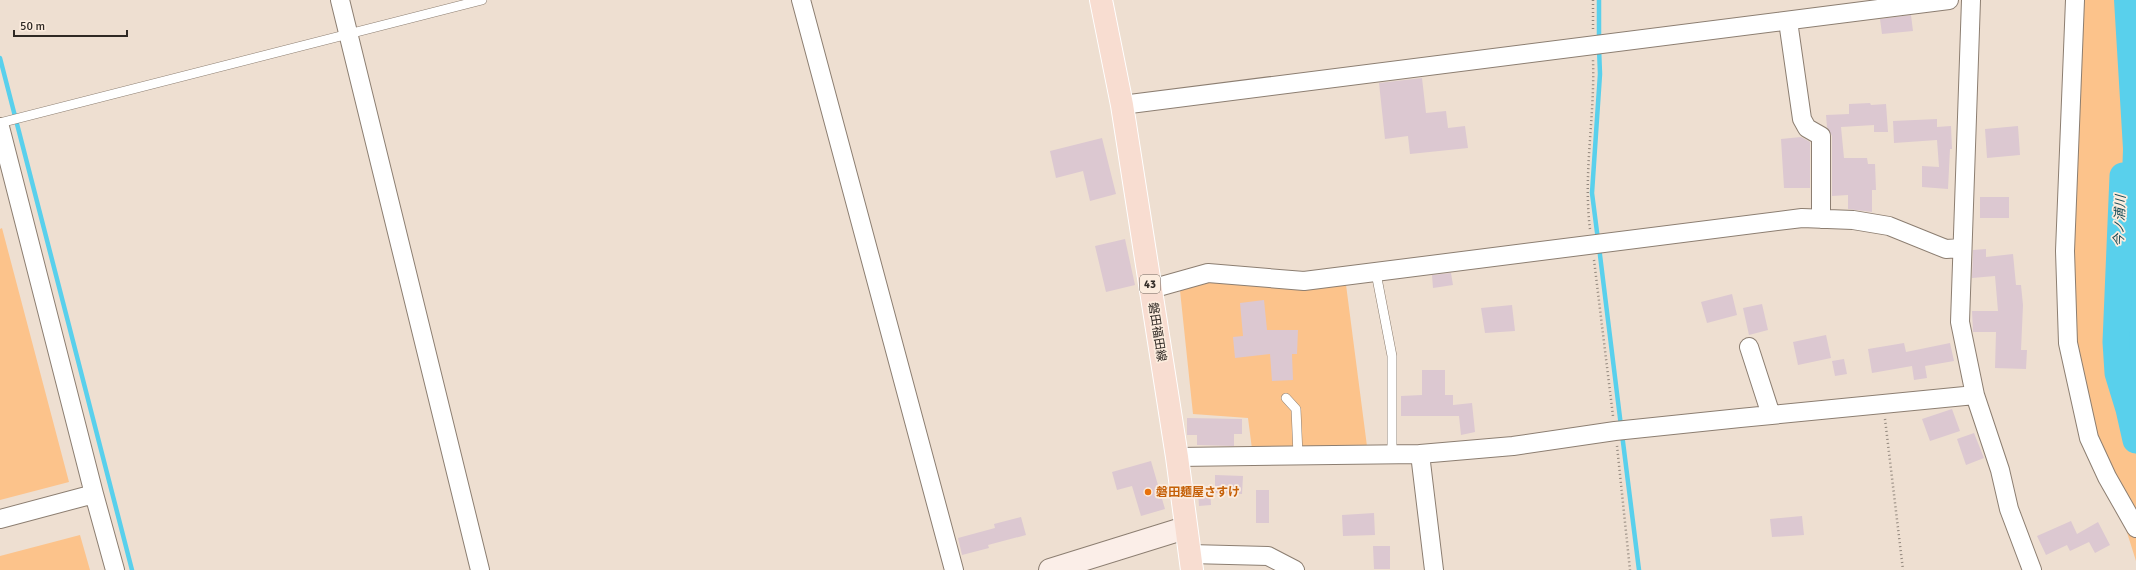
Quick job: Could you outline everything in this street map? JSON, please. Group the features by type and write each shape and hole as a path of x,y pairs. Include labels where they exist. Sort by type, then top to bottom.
{"main road":[{"name":"磐田福田線","path":"1101,0 1122,105 1177,458 1191,562"}],"street":[{"path":"340,0 480,570"},
{"path":"801,0 954,570"},
{"path":"1122,105 1949,0"},
{"path":"1971,0 1960,322 1975,395 2000,470 2009,509 2031,570"},
{"path":"2074,0 2065,251 2068,343 2089,438 2107,478 2136,528"},
{"path":"1788,20 1802,119 1807,128 1821,136 1821,219"},
{"path":"0,127 94,494 115,570"},
{"path":"1151,289 1208,273 1304,281 1802,218 1853,220 1889,226 1946,249 1962,248"},
{"path":"1749,347 1772,415"},
{"path":"1177,458 1420,454 1513,446 1621,431 1975,395"},
{"path":"1420,454 1434,570"},
{"path":"0,519 94,494"},
{"path":"1050,570 1186,528"},
{"path":"1191,562 1268,556 1295,570"}],"lane":[{"path":"0,123 482,0"},
{"path":"1376,273 1392,356 1392,454"},
{"path":"1286,398 1296,409 1298,455"}],"path":[{"path":"1593,0 1600,45 1594,94 1587,194 1598,244 1621,431 1630,570"},
{"path":"1883,404 1903,570"}],"shaded area":[{"path":"2070,0 2136,0 2136,561 2113,488 2077,388 2066,264"},
{"path":"2,228 69,482 0,500 0,229"},
{"path":"1345,277 1368,454 1252,449 1248,418 1193,414 1179,281"},
{"path":"80,535 90,570 0,570 0,556"}],"water":[{"path":"2114,0 2136,0 2136,454 2115,379 2123,149"}],"building":[{"path":"1911,15 1913,31 1882,34 1880,19"},
{"path":"1422,78 1426,113 1446,111 1448,128 1465,126 1468,148 1410,154 1408,136 1385,139 1379,83"},
{"path":"1870,103 1871,105 1886,104 1888,132 1874,132 1874,125 1841,127 1844,158 1867,158 1868,164 1875,164 1876,190 1872,190 1872,212 1848,209 1848,195 1832,196 1832,136 1827,127 1826,115 1849,114 1849,104"},
{"path":"1937,119 1937,127 1951,126 1952,149 1950,149 1948,189 1922,187 1922,166 1939,167 1937,140 1894,143 1893,121"},
{"path":"2018,126 2020,155 1987,158 1985,129"},
{"path":"1801,137 1810,142 1810,188 1784,188 1781,139"},
{"path":"1102,138 1116,194 1090,201 1083,171 1056,178 1050,151"},
{"path":"1980,197 2009,197 2009,218 1980,218"},
{"path":"1125,239 1135,285 1106,292 1095,246"},
{"path":"1986,249 1986,257 2013,254 2016,285 2021,285 2023,305 2021,350 2027,350 2026,369 1995,368 1996,332 1973,332 1972,311 1998,311 1995,276 1972,278 1973,250"},
{"path":"1451,273 1453,285 1433,288 1432,275"},
{"path":"1732,294 1737,315 1707,323 1701,302"},
{"path":"1264,300 1267,330 1298,330 1297,354 1292,354 1293,380 1272,381 1270,354 1235,358 1233,337 1243,336 1240,303"},
{"path":"1762,304 1768,330 1749,335 1743,308"},
{"path":"1512,305 1515,331 1485,333 1481,308"},
{"path":"1826,335 1831,358 1798,365 1793,342"},
{"path":"1904,343 1906,352 1950,343 1954,361 1925,366 1927,378 1914,380 1912,366 1872,373 1868,349"},
{"path":"1844,359 1847,374 1835,376 1832,361"},
{"path":"1422,370 1445,370 1445,395 1453,395 1453,405 1472,403 1475,432 1461,435 1459,416 1401,416 1401,396 1422,395"},
{"path":"1952,409 1960,431 1930,441 1922,419"},
{"path":"1187,418 1242,419 1242,434 1234,434 1234,446 1197,445 1197,435 1187,435"},
{"path":"1974,433 1984,458 1966,465 1957,439"},
{"path":"1151,461 1165,509 1141,516 1132,486 1117,490 1112,472"},
{"path":"1215,475 1243,476 1242,494 1215,493"},
{"path":"1198,489 1210,489 1211,505 1199,506"},
{"path":"1256,490 1269,490 1269,523 1256,523"},
{"path":"1374,513 1375,535 1343,536 1342,515"},
{"path":"1802,516 1804,535 1772,537 1770,519"},
{"path":"1021,517 1026,535 988,545 989,548 962,555 958,538 995,528 994,524"},
{"path":"2071,521 2077,534 2098,522 2110,545 2095,553 2089,542 2070,551 2067,545 2046,555 2037,536"},
{"path":"1373,546 1390,546 1390,569 1374,569"}],"waterway":[{"path":"1599,0 1599,40"},
{"path":"1598,240 1592,193 1600,74 1599,48"},
{"path":"0,58 132,570"},
{"name":"今ノ浦川","path":"2123,176 2116,342 2118,373 2129,409 2136,440"},
{"path":"1599,247 1621,426"},
{"path":"1622,434 1639,570"}],"place":[{"name":"磐田麺屋さすけ","path":"1148,492"}]}
